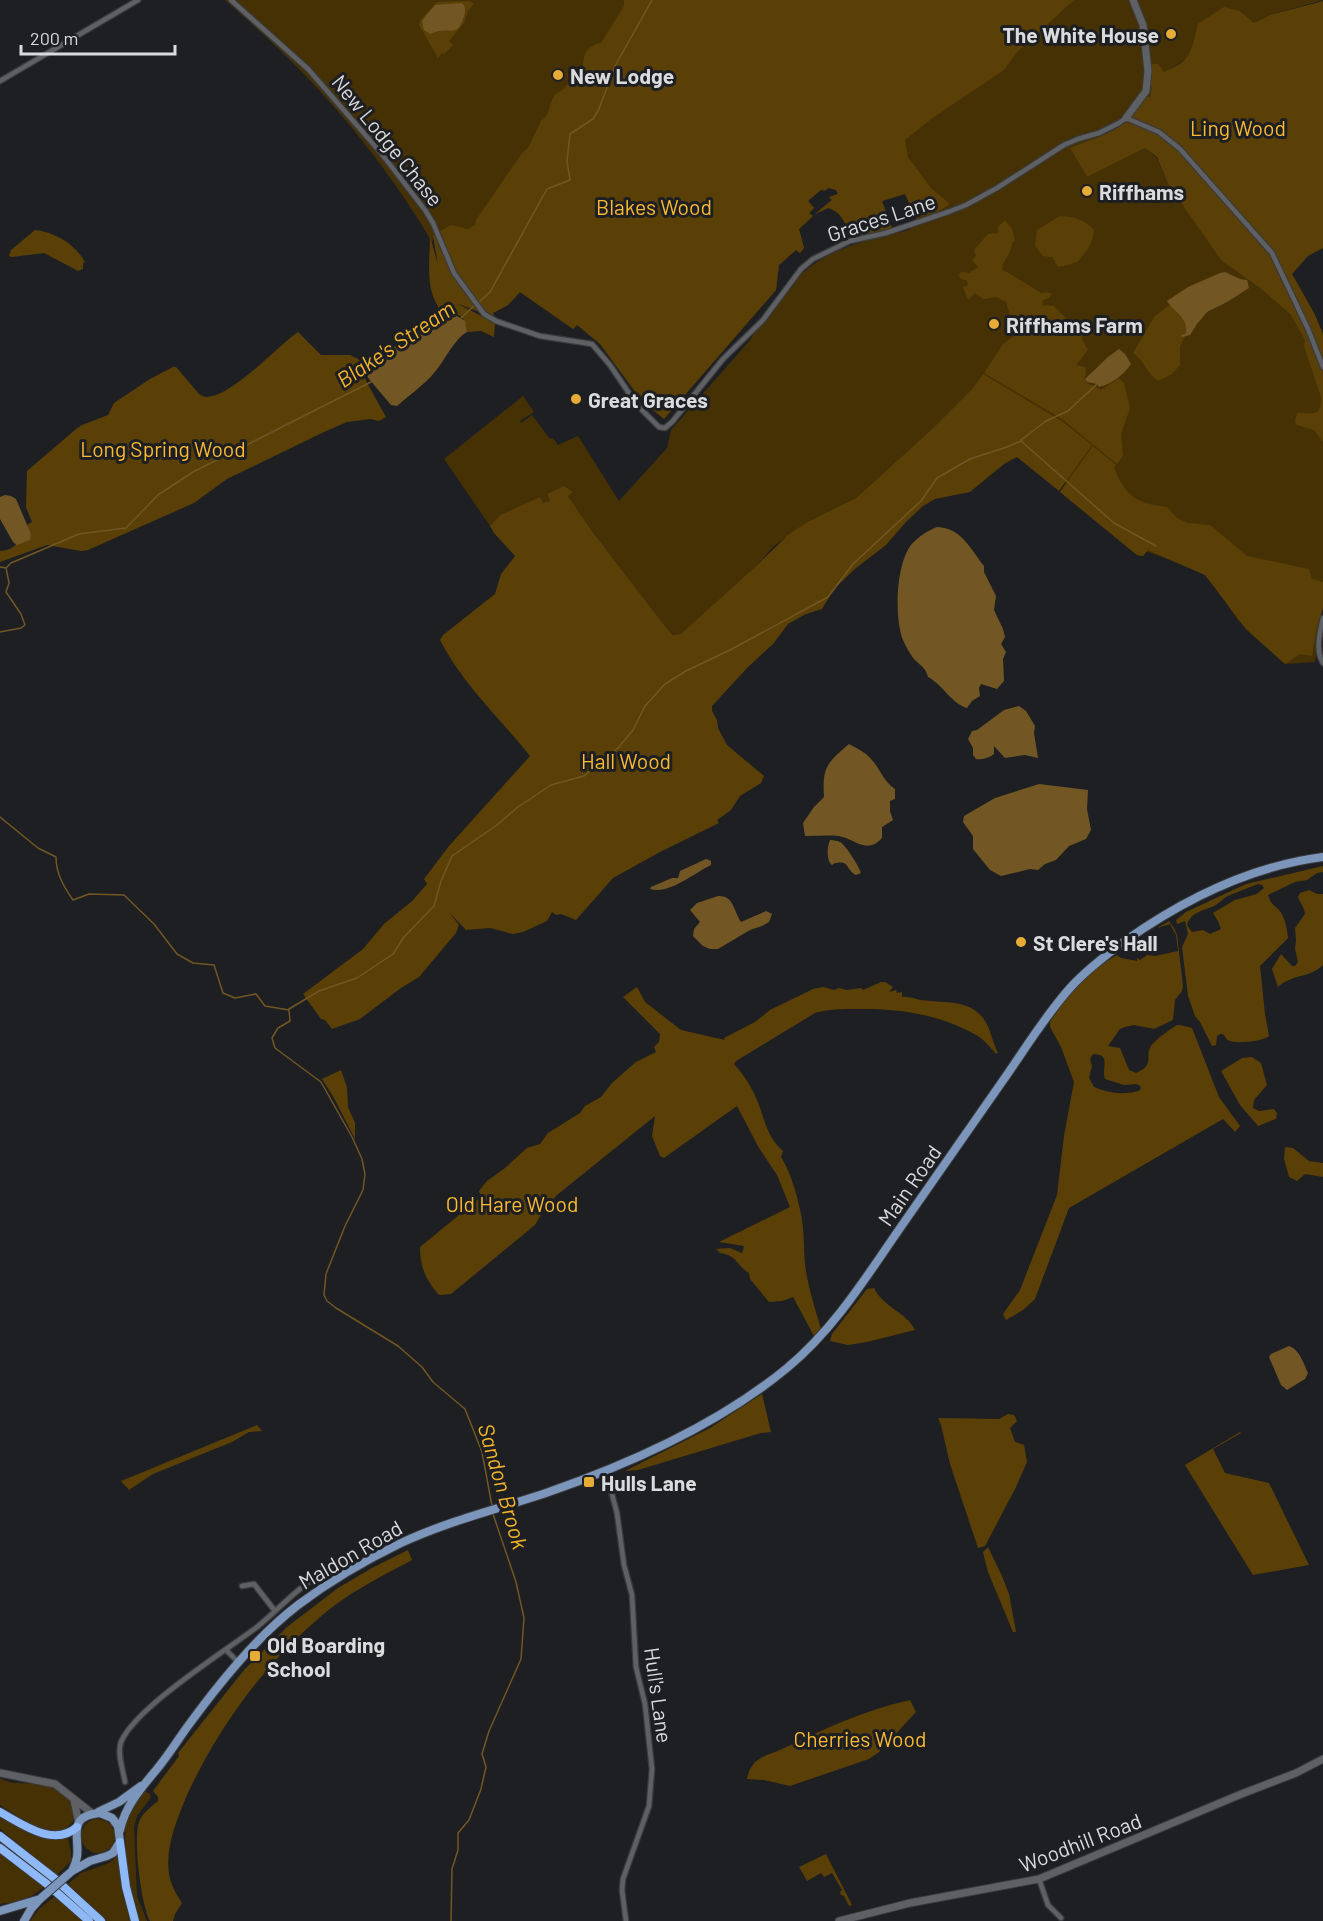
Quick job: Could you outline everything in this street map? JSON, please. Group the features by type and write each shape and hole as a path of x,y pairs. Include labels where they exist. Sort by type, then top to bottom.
{"highway":[{"path":"0,1812 31,1829 48,1834 66,1834 78,1825"},
{"path":"0,1836 54,1878 101,1921"},
{"path":"120,1842 126,1887 135,1921"},
{"path":"0,1848 47,1884 89,1921"}],"main road":[{"name":"Main Road","path":"499,1508 606,1472 640,1457 750,1396 789,1366 848,1305 1056,1005 1073,985 1108,954 1148,925 1192,899 1277,866 1323,857"},
{"name":"Maldon Road","path":"95,1814 119,1802 143,1784 238,1663 299,1605 351,1570 402,1542 450,1523 499,1508"},
{"name":"Maldon Road","path":"120,1830 122,1819 143,1784"},
{"path":"9,1908 17,1911 24,1921 40,1899 72,1871 113,1853 120,1842 120,1830 112,1818 105,1814 95,1814 78,1825 75,1835 76,1860 72,1871"},
{"path":"76,1843 86,1855 98,1858"},
{"path":"0,1911 40,1899"}],"street":[{"path":"0,81 138,0"},
{"name":"New Lodge Chase","path":"231,0 308,69 388,161 425,210 433,223 454,273 484,314 496,321 540,336 592,344 610,365 637,405 659,427 665,428"},
{"path":"1133,0 1143,25 1148,71 1146,91 1126,118 1159,132 1180,149 1272,254 1323,367"},
{"name":"Graces Lane","path":"665,428 723,359 764,320 801,269 813,259 850,241 886,233 966,205 1064,145 1099,133 1126,118"},
{"path":"1323,618 1318,642 1323,663"},
{"name":"Hull's Lane","path":"606,1472 617,1513 624,1565 632,1595 636,1667 645,1704 652,1769 649,1806 623,1879 626,1921"},
{"name":"Maldon Road","path":"125,1782 119,1747 131,1726 168,1693 226,1650 302,1587 356,1554"},
{"path":"242,1586 254,1584 275,1611"},
{"path":"226,1650 238,1663"},
{"name":"Woodhill Road","path":"839,1921 910,1903 1039,1879 1296,1773 1323,1759"},
{"path":"0,1773 55,1784 95,1814"},
{"path":"73,1799 78,1825"},
{"path":"1039,1879 1048,1905 1061,1918"}],"green space":[{"path":"225,0 1323,0 1270,15 1254,23 1240,11 1185,59 1163,74 1155,83 1150,97 1139,104 1122,126 1071,149 1087,177 1145,148 1157,158 1168,184 1260,288 1291,315 1292,274 1314,313 1323,334 1323,605 1315,662 1285,664 1238,620 1210,580 1201,572 1146,551 1143,556 1137,555 1060,492 1067,481 983,374 972,389 933,428 856,498 807,522 774,546 757,565 682,634 673,635 665,626 592,531 568,496 573,492 564,486 547,494 550,501 543,504 540,498 500,515 490,526 444,459 523,396 534,412 520,421 521,423 532,415 550,439 553,438 558,445 578,436 619,501 667,448 671,430 771,315 793,282 807,269 837,251 909,230 916,218 905,194 882,201 892,228 852,239 843,220 833,210 828,208 815,214 832,200 829,197 838,194 838,191 829,188 824,191 822,189 808,200 814,208 809,213 813,216 799,229 804,248 801,254 796,250 779,265 776,290 664,419 642,401 600,344 577,325 573,329 520,292 508,305 493,313 495,318 441,278 433,237 432,242 384,169 309,79"},
{"name":"Blakes Wood","path":"624,0 1074,0 1019,50 1004,70 931,119 905,140 908,157 931,188 950,204 937,212 916,218 905,194 882,201 892,228 852,239 843,220 833,210 828,208 815,214 832,200 829,197 838,194 836,190 829,188 824,191 822,189 808,201 814,208 809,213 813,216 799,229 804,248 801,254 796,250 779,265 776,290 664,419 642,401 600,344 577,325 573,329 520,292 508,305 493,313 495,318 456,303 495,323 494,337 481,331 467,332 463,318 453,313 442,312 436,304 429,276 430,236 438,265 433,235 451,225 468,229 475,225 476,220 522,153 528,148 555,95 565,88 583,67 585,54 589,48 601,43 624,6"},
{"path":"469,1 474,4 468,11 464,23 449,41 453,45 438,58 419,25 421,19 437,2"},
{"name":"Ling Wood","path":"1323,1 1323,248 1308,256 1292,274 1323,334 1323,442 1314,430 1297,425 1295,422 1297,413 1318,411 1321,397 1304,346 1305,340 1291,315 1260,288 1221,260 1168,184 1157,157 1145,148 1087,177 1070,148 1104,135 1129,117 1143,95 1150,97 1152,87 1147,84 1151,64 1158,64 1164,72 1180,63 1192,48 1198,24 1224,7 1240,11 1254,23 1270,15"},
{"path":"1060,216 1078,219 1094,230 1094,234 1087,251 1078,261 1058,267 1052,257 1043,256 1035,246 1037,230"},
{"path":"1005,220 1012,229 1015,241 1012,243 1002,269 1041,293 1052,294 1043,300 1042,305 1054,306 1082,335 1088,350 1076,365 1085,367 1084,378 1088,384 1101,390 1119,378 1124,383 1130,408 1121,434 1123,456 1117,464 1062,419 984,373 1003,344 1018,333 1028,330 1024,325 1019,328 1013,325 1006,302 997,297 983,299 975,293 968,300 963,287 968,285 967,281 960,278 959,274 969,273 978,267 972,260 976,256 974,250 988,234 998,233 998,227"},
{"path":"35,230 57,236 70,244 85,262 83,269 78,271 44,253 9,256 11,250"},
{"path":"1169,305 1182,317 1186,332 1181,335 1185,336 1180,347 1180,365 1172,374 1158,381 1133,353 1154,317"},
{"name":"Long Spring Wood","path":"298,332 321,355 350,355 358,359 366,381 386,417 379,421 371,419 347,422 324,432 227,479 194,503 88,550 81,551 47,545 0,562 0,551 14,547 24,529 32,522 26,507 27,471 76,429 108,415 114,403 173,367 176,367 200,395 207,397 218,394 242,380"},
{"name":"Hall Wood","path":"983,374 1063,422 1092,445 1059,491 1017,457 1004,464 970,492 935,499 923,506 886,545 856,568 834,589 822,609 806,614 788,624 773,644 712,706 718,728 727,745 764,776 761,783 740,796 731,810 717,820 719,823 613,878 576,920 552,912 547,921 513,934 490,928 466,930 449,912 459,925 456,933 419,977 360,1019 332,1029 325,1020 321,1019 303,994 363,949 384,924 412,901 427,884 424,879 449,846 530,756 459,672 440,640 443,635 495,594 501,574 515,556 490,526 500,515 540,497 543,503 550,501 547,494 564,486 573,492 568,496 592,531 665,626 673,635 681,634 788,535 807,522 856,498 933,428 972,389"},
{"path":"1093,446 1116,465 1114,468 1118,478 1133,497 1140,501 1167,507 1177,518 1188,523 1210,525 1247,556 1309,569 1312,579 1323,582 1323,608 1312,656 1300,654 1285,664 1246,629 1205,575 1148,550 1143,556 1137,555 1060,492"},
{"path":"1323,866 1323,872 1268,895 1283,916 1288,938 1260,966 1269,1036 1256,1041 1233,1042 1220,1034 1217,1036 1216,1045 1212,1046 1195,1016 1188,996 1182,947 1188,934 1185,921 1177,924 1176,920 1186,912 1246,884","holes":["1258,884 1264,888 1257,894 1235,900 1213,913 1221,929 1210,934 1203,930 1192,932 1187,925 1194,915 1214,906 1228,896"]},
{"path":"1309,890 1323,894 1323,965 1278,987 1272,969 1281,954 1292,966 1298,962 1295,949 1295,928 1305,914 1298,897 1300,893"},
{"path":"1169,921 1177,935 1183,986 1175,1000 1173,1020 1154,1029 1134,1025 1120,1029 1108,1046 1120,1048 1129,1070 1136,1073 1146,1067 1151,1046 1163,1034 1178,1025 1192,1028 1219,1097 1240,1126 1235,1132 1223,1119 1069,1208 1035,1299 1023,1310 1006,1320 1003,1314 1020,1290 1057,1195 1064,1136 1074,1082 1061,1047 1050,1027 1050,1022 1079,984 1117,955 1137,961 1137,958 1140,960 1147,955 1155,956 1178,951 1176,935 1170,924 1157,928","holes":["1093,1054 1099,1055 1105,1062 1105,1079 1124,1085 1137,1084 1141,1087 1140,1090 1117,1093 1094,1087 1089,1078 1092,1066 1090,1059"]},
{"name":"Old Hare Wood","path":"881,982 893,987 889,992 896,990 897,993 902,992 902,997 954,1003 977,1012 986,1022 998,1053 996,1054 976,1035 933,1017 903,1011 840,1009 815,1013 734,1064 757,1099 770,1135 783,1151 781,1157 795,1191 802,1220 806,1273 821,1329 814,1336 793,1297 769,1302 750,1279 749,1273 733,1258 716,1249 730,1248 742,1253 744,1246 719,1242 790,1207 777,1175 759,1148 737,1106 664,1158 660,1156 652,1136 655,1116 557,1195 545,1208 535,1225 451,1294 439,1295 431,1284 423,1267 420,1247 481,1197 479,1191 487,1181 527,1148 540,1144 548,1133 601,1097 612,1083 636,1062 656,1052 654,1047 659,1042 660,1034 623,997 637,987 645,1002 681,1030 725,1040 724,1038 755,1022 770,1010 813,989 824,987 834,990 861,988 863,990"},
{"path":"1252,1057 1261,1063 1267,1085 1254,1100 1253,1108 1259,1111 1274,1109 1277,1113 1276,1119 1258,1126 1240,1105 1221,1071 1242,1058"},
{"path":"341,1070 347,1087 348,1107 355,1123 355,1139 322,1079"},
{"path":"1285,1147 1293,1148 1309,1161 1323,1163 1323,1177 1305,1174 1297,1181 1289,1177 1284,1159"},
{"path":"874,1288 878,1295 906,1319 915,1330 848,1345 830,1341 832,1334 867,1289"},
{"path":"762,1394 771,1432 638,1470 625,1471 710,1428"},
{"path":"1008,1414 1014,1415 1017,1421 1010,1428 1015,1442 1024,1445 1027,1462 985,1546 978,1548 950,1464 938,1418 999,1419"},
{"path":"257,1425 262,1431 249,1432 232,1442 153,1474 129,1490 121,1481"},
{"path":"1240,1432 1213,1449 1225,1473 1269,1483 1309,1565 1253,1575 1185,1465"},
{"path":"988,1547 1009,1594 1016,1632 1013,1632 988,1572 983,1552"},
{"path":"408,1550 412,1560 340,1601 279,1656 228,1722 199,1770 179,1814 173,1834 168,1864 169,1874 182,1903 173,1921 150,1921 141,1887 137,1857 137,1830 142,1816 158,1801 153,1791 179,1756 178,1753 244,1670 287,1627 338,1588"},
{"name":"Cherries Wood","path":"910,1700 916,1712 879,1752 869,1759 790,1786 747,1779 752,1766 764,1756 860,1715"},
{"path":"0,1778 8,1782 43,1784 60,1791 71,1804 74,1813 73,1822 64,1830 56,1831 47,1830 22,1819 0,1805"},
{"path":"144,1791 151,1797 137,1816 134,1827 137,1896 147,1921 140,1921 133,1903 126,1865 125,1823 131,1809"},
{"path":"0,1815 55,1839 68,1838 71,1861 57,1875 0,1829"},
{"path":"98,1819 110,1824 115,1836 110,1848 98,1853 86,1848 81,1836 86,1824"},
{"path":"0,1850 44,1887 24,1900 0,1904"},
{"path":"826,1854 852,1905 849,1906 844,1896 841,1895 842,1890 832,1873 824,1877 821,1873 807,1881 799,1867"},
{"path":"118,1855 123,1896 133,1921 107,1921 68,1884 81,1873 109,1863"},
{"path":"55,1896 82,1921 30,1921 39,1909"}],"shaded area":[{"path":"461,3 464,5 465,12 457,29 430,34 424,30 422,21 435,5"},
{"path":"1225,272 1247,280 1249,288 1207,312 1190,335 1182,337 1181,335 1186,333 1185,322 1167,301 1188,287"},
{"path":"452,313 465,321 467,332 462,335 426,382 397,406 391,405 363,369 366,362"},
{"path":"1119,349 1131,364 1125,372 1103,386 1099,387 1097,384 1087,382 1085,379"},
{"path":"5,495 16,499 31,534 30,540 17,545 0,519 0,497"},
{"path":"937,527 953,531 970,547 984,566 984,572 996,596 994,610 1005,637 1001,644 1006,652 1003,659 1004,681 997,689 981,684 980,696 967,708 961,706 928,677 925,669 915,660 903,640 898,618 898,591 906,554 917,539"},
{"path":"1019,706 1026,711 1035,726 1038,758 1025,755 1005,758 994,746 994,754 990,757 976,759 968,739 972,731 977,730 1004,710"},
{"path":"849,744 868,756 895,789 895,799 890,801 893,820 882,827 882,838 877,843 866,846 839,836 805,836 803,823 824,797 825,772 831,761"},
{"path":"1039,784 1088,790 1087,809 1091,830 1086,839 1069,846 1056,860 1045,864 1038,870 1030,869 1001,876 990,870 973,849 973,836 963,822 964,816 995,798"},
{"path":"830,840 842,844 861,873 856,875 846,864 840,862 832,865 828,853"},
{"path":"706,859 711,861 711,865 681,882 665,889 650,889 672,878 678,878 680,871"},
{"path":"723,896 730,901 741,922 766,911 772,914 769,922 750,930 718,949 703,946 693,936 694,929 700,922 690,910 697,903"},
{"path":"1289,1346 1298,1353 1308,1373 1305,1379 1287,1390 1281,1385 1269,1357"}],"waterway":[{"name":"Blake's Stream","path":"479,302 490,292 547,189 570,180 567,161 570,134 593,119 615,66 652,0"},
{"name":"Blake's Stream","path":"461,318 475,305"},
{"name":"Blake's Stream","path":"6,568 11,563 79,534 126,528 158,495 193,472 371,382"},
{"path":"1021,440 1046,421 1068,411 1097,384"},
{"path":"289,1009 319,991 357,978 393,954 404,937 434,906 441,881 452,856 551,785 584,776 618,748 633,730 645,706 665,684 828,597 853,564 921,501 937,478 970,459 1021,441 1114,523 1156,546"},
{"name":"Sandon Brook","path":"0,567 6,568 9,583 6,592 21,614 25,625 21,628 0,632"},
{"name":"Sandon Brook","path":"0,817 38,848 56,857 59,875 73,900 89,894 124,895 154,924 177,954 193,963 214,965 223,993 235,998 256,994 265,1006 289,1010 290,1021 278,1028 272,1038 275,1048 321,1082 352,1137 362,1159 365,1174 363,1190 345,1226 326,1274 324,1295 327,1301 336,1308 398,1346 422,1367 433,1382 465,1409 482,1452 492,1506"},
{"name":"Sandon Brook","path":"451,1921 452,1869 458,1850 458,1833 469,1820 481,1789 486,1767 482,1754 489,1731 521,1659 524,1618 516,1582 493,1514"}],"place":[{"name":"The White House","path":"1171,34"},
{"name":"New Lodge","path":"558,75"},
{"name":"Riffhams","path":"1087,191"},
{"name":"Riffhams Farm","path":"994,324"},
{"name":"Great Graces","path":"576,399"},
{"name":"St Clere's Hall","path":"1021,942"},
{"name":"Hulls Lane","path":"589,1482"},
{"name":"Old Boarding School","path":"255,1656"}]}
